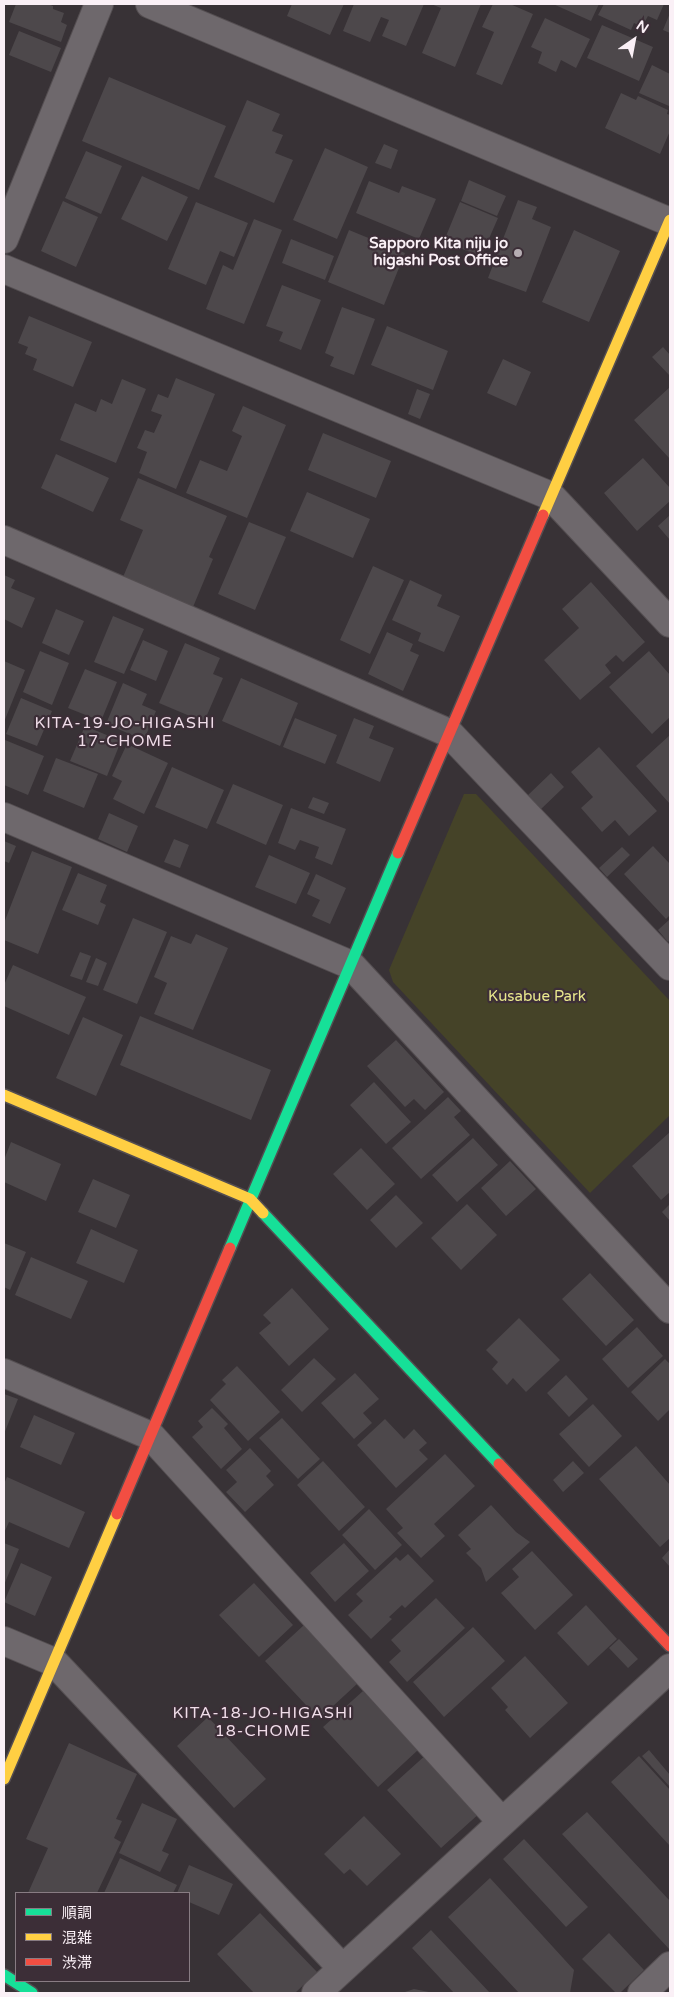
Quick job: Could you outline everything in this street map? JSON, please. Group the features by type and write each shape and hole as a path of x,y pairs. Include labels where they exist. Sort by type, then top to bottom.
{"street":[{"path":"4,239 99,4"},
{"path":"4,1780 449,733 670,221 150,4"},
{"path":"4,269 551,496 670,623"},
{"path":"4,540 449,733 669,963"},
{"path":"4,816 351,965 670,1309"},
{"path":"4,1095 250,1199 670,1646"},
{"path":"4,1373 151,1436 502,1822"},
{"path":"4,1641 54,1662 342,1968"},
{"path":"316,1993 670,1668"},
{"path":"642,1993 670,1966"},
{"path":"4,1975 32,1993"}],"green space":[{"name":"Kusabue Park","path":"464,794 476,794 670,1001 670,1115 590,1193 393,982 389,970"}],"building":[{"path":"16,4 48,4 53,6 53,9 64,13 61,22 67,25 61,42 9,22"},
{"path":"292,4 344,4 330,35 287,16"},
{"path":"354,4 424,4 406,46 382,36 389,20 381,17 370,42 343,31"},
{"path":"431,4 481,4 455,67 422,53 441,8"},
{"path":"493,4 510,4 533,14 502,85 476,74 494,32 482,27"},
{"path":"553,4 599,4 591,21"},
{"path":"604,4 664,4 657,20 648,16 642,27 634,23 631,30 598,15"},
{"path":"670,13 670,33 663,30"},
{"path":"545,18 590,39 576,68 561,60 556,72 538,63 542,52 531,47"},
{"path":"602,25 653,47 639,81 587,58"},
{"path":"19,31 61,48 51,72 9,55"},
{"path":"652,65 670,74 669,106 639,93"},
{"path":"109,77 226,126 199,190 82,141"},
{"path":"621,93 636,100 638,96 668,110 667,114 670,115 670,131 660,154 605,128"},
{"path":"247,100 280,114 272,131 283,135 275,153 293,160 274,203 214,177"},
{"path":"384,144 398,150 391,169 375,163"},
{"path":"325,148 368,167 337,239 293,220"},
{"path":"86,151 122,166 101,214 65,198"},
{"path":"142,176 188,197 167,241 121,219"},
{"path":"469,180 506,196 497,216 461,201"},
{"path":"369,181 399,193 402,186 436,199 419,239 356,213"},
{"path":"518,200 537,207 532,219 551,227 526,292 488,278"},
{"path":"63,201 98,217 76,267 41,251"},
{"path":"196,202 248,223 234,257 220,251 206,285 168,269"},
{"path":"460,202 498,218 481,257 444,241"},
{"path":"254,219 282,230 244,324 206,309 223,265 233,270"},
{"path":"349,230 405,253 384,305 328,282"},
{"path":"574,230 620,251 589,322 542,302"},
{"path":"291,239 334,256 325,280 282,263"},
{"path":"282,285 321,300 301,350 279,341 283,332 266,326"},
{"path":"342,307 375,319 354,375 330,366 334,357 325,353"},
{"path":"29,316 92,342 73,387 33,370 37,359 25,354 28,347 18,343"},
{"path":"387,326 448,351 433,390 371,365"},
{"path":"663,347 670,355 670,376 652,357"},
{"path":"503,359 531,372 516,406 487,393"},
{"path":"176,378 215,394 176,489 139,473 147,452 137,448 145,430 154,433 162,415 151,411 158,394 168,398"},
{"path":"122,379 146,389 116,463 60,440 75,403 96,412 101,399 112,404"},
{"path":"670,387 670,459 634,420"},
{"path":"417,389 430,394 420,419 408,414"},
{"path":"243,406 286,425 247,518 186,493 200,460 227,471 242,436 232,431"},
{"path":"323,433 391,461 376,498 308,470"},
{"path":"56,454 109,478 93,512 41,488"},
{"path":"643,458 670,488 670,501 637,531 604,493"},
{"path":"138,478 227,516 209,557 213,559 193,607 123,577 143,530 120,520"},
{"path":"307,492 370,519 353,558 290,531"},
{"path":"670,515 670,540 658,526"},
{"path":"249,522 286,537 255,610 218,594"},
{"path":"373,566 404,580 370,654 340,640"},
{"path":"4,575 15,580 11,588 35,598 22,628 4,619"},
{"path":"410,580 442,595 437,606 460,616 444,652 418,641 421,633 392,620"},
{"path":"591,582 645,642 623,662 616,655 605,665 611,673 580,700 544,660 579,628 562,609"},
{"path":"56,609 84,621 69,655 42,643"},
{"path":"113,616 144,629 124,674 94,662"},
{"path":"387,632 413,644 410,651 419,655 403,691 368,674"},
{"path":"143,640 168,651 156,681 130,670"},
{"path":"185,643 220,658 213,674 223,678 204,722 159,703"},
{"path":"40,651 69,663 52,705 23,692"},
{"path":"649,651 670,675 670,717 652,734 609,687"},
{"path":"4,661 25,670 4,722"},
{"path":"85,669 117,682 101,721 68,708"},
{"path":"241,678 298,703 280,746 222,721"},
{"path":"123,683 147,694 142,705 156,711 144,740 106,724"},
{"path":"21,698 52,711 37,746 6,734"},
{"path":"295,718 337,735 325,764 283,747"},
{"path":"354,718 374,726 369,738 394,748 380,782 336,763"},
{"path":"85,726 121,741 107,776 70,761"},
{"path":"670,735 670,804 636,766"},
{"path":"5,740 44,756 28,795 4,785"},
{"path":"127,744 168,763 144,814 113,799 122,781 112,776"},
{"path":"599,747 657,811 629,836 615,820 602,832 581,808 593,797 571,772"},
{"path":"56,758 98,774 84,808 43,791"},
{"path":"172,767 224,790 207,829 155,807"},
{"path":"551,773 564,787 540,810 527,796"},
{"path":"233,784 283,805 266,845 216,823"},
{"path":"313,797 329,803 324,814 308,808"},
{"path":"291,808 346,829 332,865 315,858 319,847 300,840 295,850 278,843"},
{"path":"109,813 138,826 127,852 98,839"},
{"path":"174,839 189,845 180,868 164,862"},
{"path":"4,841 16,846 9,863 4,861"},
{"path":"653,846 670,864 670,915 666,919 624,874"},
{"path":"622,847 630,855 607,877 599,868"},
{"path":"32,851 72,867 38,954 4,940 4,923"},
{"path":"269,855 310,873 296,904 255,887"},
{"path":"78,873 107,885 100,902 106,905 98,925 62,910"},
{"path":"316,874 346,888 330,924 312,916 320,900 307,894"},
{"path":"133,918 167,932 137,1004 103,990"},
{"path":"670,919 670,940 668,942 658,930"},
{"path":"196,934 228,948 193,1030 154,1014 167,983 154,977 171,936 191,944"},
{"path":"80,952 91,956 82,980 70,976"},
{"path":"96,958 107,963 98,986 86,982"},
{"path":"13,965 86,997 69,1035 4,1006 4,985"},
{"path":"140,1016 271,1070 251,1120 120,1065"},
{"path":"83,1017 123,1035 96,1096 56,1078"},
{"path":"396,1040 444,1092 425,1110 414,1099 405,1107 367,1066"},
{"path":"374,1082 411,1122 386,1144 350,1105"},
{"path":"448,1097 461,1111 454,1117 470,1135 421,1179 392,1148"},
{"path":"670,1132 670,1192 661,1200 632,1166"},
{"path":"473,1138 498,1165 457,1202 432,1175"},
{"path":"11,1142 61,1164 46,1201 4,1182 4,1160"},
{"path":"361,1148 395,1184 367,1210 333,1174"},
{"path":"510,1161 536,1189 506,1216 481,1188"},
{"path":"93,1179 130,1195 116,1228 78,1212"},
{"path":"396,1195 423,1223 396,1248 370,1220"},
{"path":"467,1204 497,1235 461,1270 431,1238"},
{"path":"670,1204 670,1221 662,1212"},
{"path":"91,1229 138,1250 124,1283 76,1263"},
{"path":"4,1243 26,1252 10,1290 4,1287"},
{"path":"31,1257 88,1281 71,1319 15,1295"},
{"path":"590,1273 634,1320 606,1346 562,1299"},
{"path":"292,1288 329,1329 289,1366 259,1333 271,1323 263,1315"},
{"path":"519,1318 560,1360 526,1392 513,1378 507,1385 492,1369 498,1362 486,1350"},
{"path":"637,1327 663,1356 628,1388 602,1359"},
{"path":"314,1358 336,1379 302,1412 281,1390"},
{"path":"665,1359 670,1364 670,1409 658,1421 631,1392"},
{"path":"237,1366 280,1412 248,1441 210,1400 226,1384 222,1380"},
{"path":"355,1373 379,1399 363,1413 372,1423 354,1439 321,1403"},
{"path":"566,1375 588,1399 569,1417 547,1393"},
{"path":"4,1394 18,1399 4,1434"},
{"path":"593,1404 622,1436 589,1467 559,1434"},
{"path":"212,1408 228,1424 224,1428 242,1449 221,1469 192,1437 203,1427 198,1421"},
{"path":"34,1415 75,1433 61,1465 20,1447"},
{"path":"282,1418 320,1459 298,1479 259,1438"},
{"path":"385,1419 404,1439 414,1429 427,1443 419,1450 428,1459 396,1488 357,1445"},
{"path":"636,1446 670,1485 670,1538 660,1547 599,1479"},
{"path":"250,1448 271,1471 266,1476 274,1485 245,1512 226,1492 237,1482 226,1470"},
{"path":"445,1454 475,1486 434,1524 445,1536 421,1558 397,1533 403,1528 386,1509"},
{"path":"323,1461 365,1507 339,1531 297,1485"},
{"path":"573,1461 584,1473 563,1492 553,1480"},
{"path":"7,1477 85,1512 69,1548 9,1522 4,1533 4,1484"},
{"path":"491,1505 516,1532 530,1542 486,1582 481,1568 466,1553 471,1549 458,1535"},
{"path":"369,1509 402,1545 375,1570 342,1535"},
{"path":"4,1543 19,1549 4,1585"},
{"path":"344,1543 369,1571 335,1602 310,1573"},
{"path":"670,1549 670,1567 662,1558"},
{"path":"532,1551 573,1595 535,1630 501,1593 519,1577 512,1569"},
{"path":"408,1554 434,1581 405,1608 402,1605 389,1617 392,1619 371,1639 348,1615 363,1601 356,1594 396,1557 400,1561"},
{"path":"21,1563 52,1577 35,1616 4,1602"},
{"path":"254,1583 293,1625 259,1657 219,1615"},
{"path":"436,1598 465,1628 407,1682 389,1662 401,1651 391,1640"},
{"path":"586,1605 617,1639 588,1666 557,1633"},
{"path":"304,1625 358,1683 319,1719 265,1661"},
{"path":"473,1627 505,1661 444,1717 413,1682"},
{"path":"619,1639 638,1659 628,1668 609,1648"},
{"path":"525,1656 568,1703 530,1738 505,1710 508,1707 491,1688"},
{"path":"363,1691 418,1750 378,1787 323,1727"},
{"path":"208,1717 266,1779 234,1808 177,1746"},
{"path":"69,1743 137,1774 116,1819 122,1821 114,1838 121,1842 97,1892 28,1892 48,1848 26,1839"},
{"path":"649,1750 670,1775 670,1787 642,1756"},
{"path":"428,1753 481,1812 441,1848 387,1790"},
{"path":"639,1756 670,1790 670,1846 611,1782"},
{"path":"142,1803 177,1819 162,1851 169,1854 160,1872 119,1853"},
{"path":"587,1812 670,1901 670,1950 562,1834"},
{"path":"364,1816 401,1854 367,1886 350,1869 344,1874 324,1854"},
{"path":"524,1839 588,1907 566,1927 503,1859"},
{"path":"120,1858 177,1885 174,1892 104,1892"},
{"path":"189,1865 233,1884 219,1915 190,1902 190,1892 177,1892"},
{"path":"490,1878 574,1970 570,1993 519,1993 448,1917"},
{"path":"260,1913 317,1972 295,1993 254,1993 217,1954"},
{"path":"431,1930 490,1993 454,1993 412,1948"},
{"path":"609,1933 644,1970 620,1993 616,1993 582,1959"},
{"path":"414,1989 429,1992 429,1993 402,1993"}],"traffic: fast":[{"path":"230,1248 398,853"},
{"path":"263,1213 499,1464"},
{"path":"4,1975 32,1993"}],"traffic: slow":[{"path":"543,515 670,220"},
{"path":"4,1095 250,1199 263,1213"},
{"path":"4,1779 117,1514"}],"traffic: jam":[{"path":"398,853 543,515"},
{"path":"117,1514 230,1248"},
{"path":"499,1464 670,1646"}],"place":[{"name":"Sapporo Kita niju jo higashi Post Office","path":"518,253"}],"district":[{"name":"KITA-19-JO-HIGASHI 17-CHOME","path":"125,733"},
{"name":"KITA-18-JO-HIGASHI 18-CHOME","path":"263,1723"}]}
